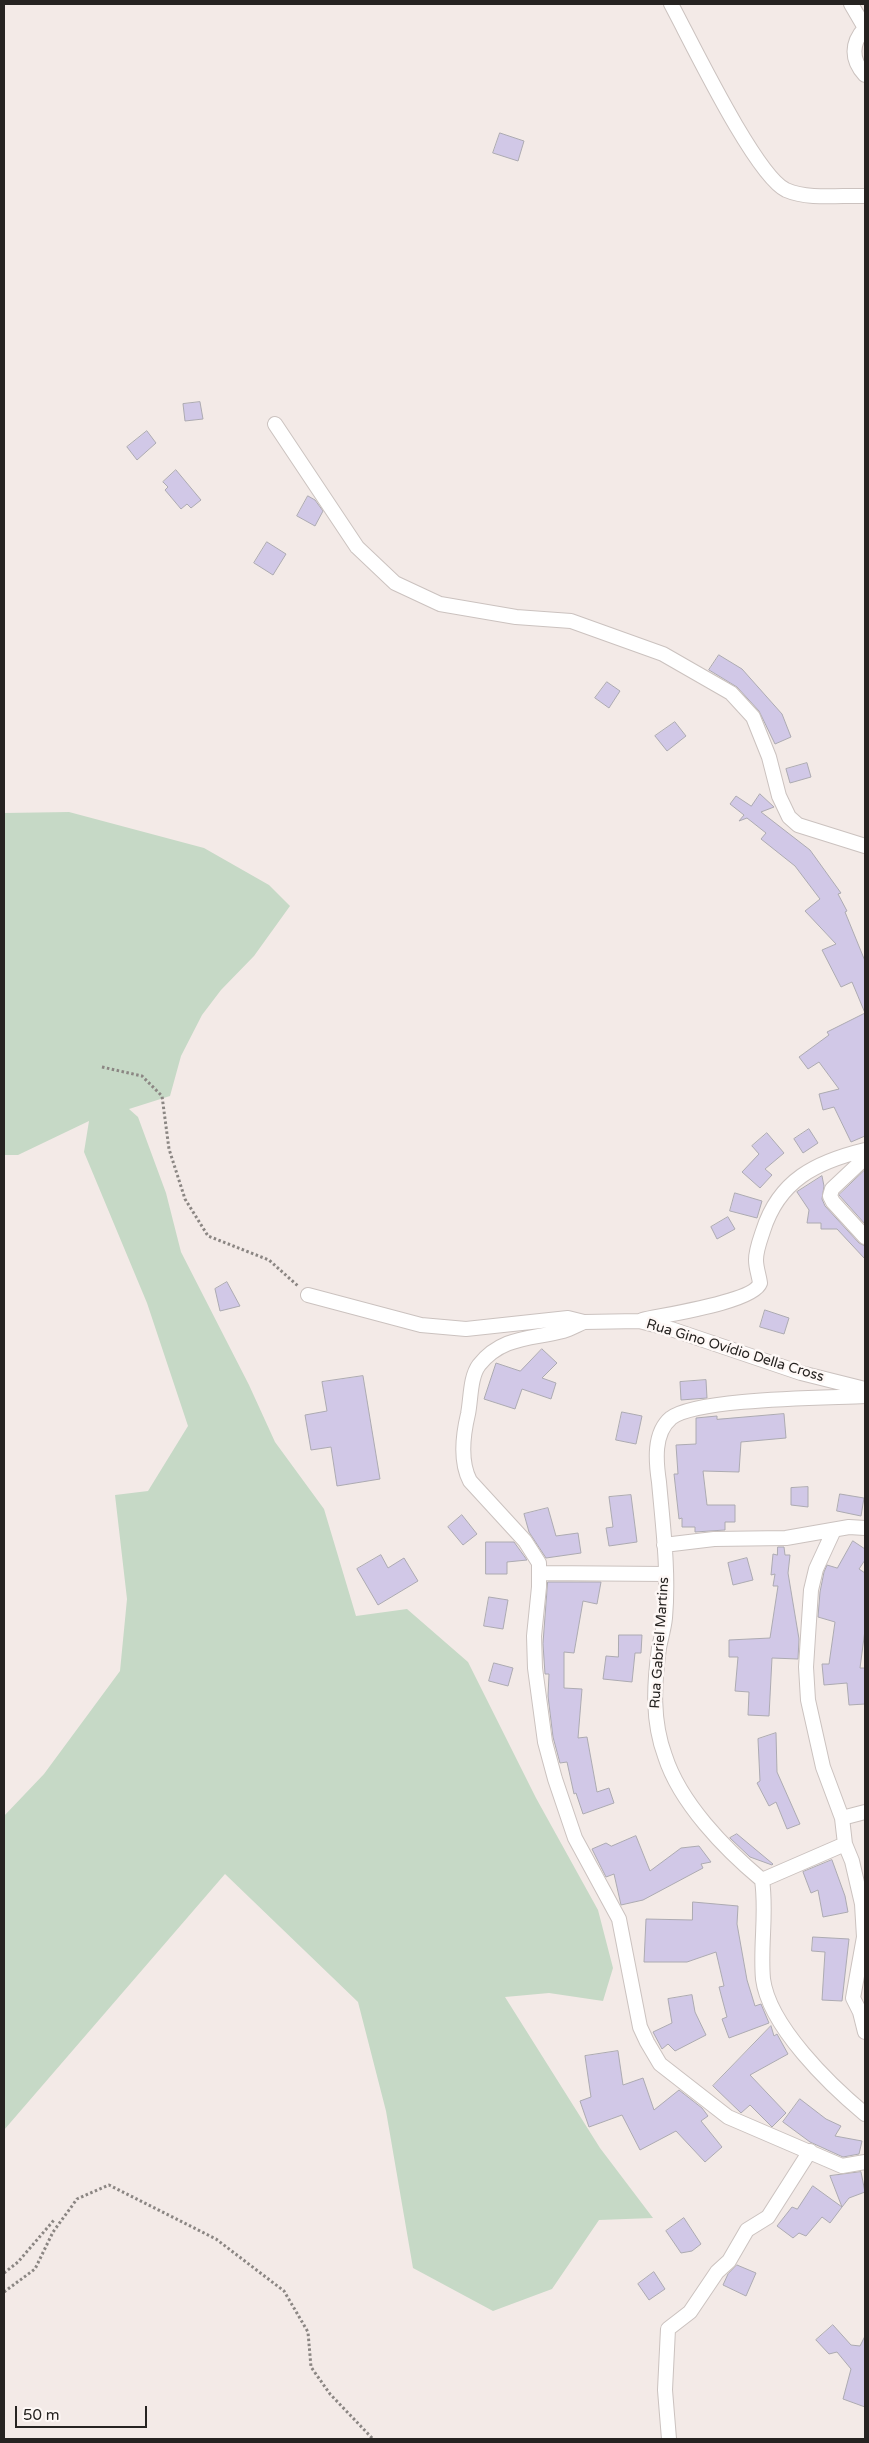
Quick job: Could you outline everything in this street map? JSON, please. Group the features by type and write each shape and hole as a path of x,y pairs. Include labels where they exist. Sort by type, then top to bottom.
{"street":[{"path":"671,4 752,153 771,179 794,193 865,196"},
{"path":"851,4 865,28 854,47 857,63 865,75"},
{"path":"276,424 357,547 395,583 440,604 516,617 571,622 663,654 711,680 731,693 753,717 760,731 779,796 789,817 798,825 865,846"},
{"path":"638,1321 731,1302 758,1288 760,1281 756,1260 758,1245 768,1215 781,1194 810,1170 865,1150"},
{"path":"865,1158 832,1189 830,1196 833,1202 865,1237"},
{"name":"Rua Gino Ovídio Della Cross","path":"308,1295 421,1325 466,1329 568,1318 584,1322 638,1321 671,1329 801,1373 865,1390"},
{"path":"584,1322 563,1331 517,1339 492,1355 479,1366 473,1382 466,1418 465,1471 477,1490 530,1548 539,1563 540,1573 534,1636 535,1668 545,1742 557,1788 575,1838 619,1919 640,2027 660,2064 728,2117 842,2166 865,2162"},
{"name":"Rua Gabriel Martins","path":"762,1880 740,1862 712,1831 682,1790 665,1759 656,1721 654,1699 658,1655 665,1619 664,1545 656,1458 659,1437 670,1419 686,1410 719,1405 865,1396"},
{"path":"664,1545 714,1539 786,1538 849,1527 865,1528"},
{"path":"834,1530 816,1569 811,1590 806,1667 808,1700 823,1767 842,1818 845,1844 852,1862 862,1904 864,1937 852,1998 860,2012 865,2032"},
{"path":"540,1573 665,1574"},
{"path":"842,1818 865,1812"},
{"path":"845,1844 762,1880 766,1904 762,1938 763,1980 771,2004 783,2027 820,2073 865,2114"},
{"path":"669,2439 665,2390 668,2329 690,2312 717,2272 729,2261 746,2230 768,2217 810,2151"}],"path":[{"path":"102,1067 142,1076 162,1096 169,1149 185,1199 208,1236 269,1260 308,1295"},
{"path":"4,2292 35,2269 53,2232 77,2199 109,2185 216,2239 284,2291 308,2332 311,2367 330,2394 373,2439"},
{"path":"4,2273 18,2262 54,2220"}],"green space":[{"path":"69,812 204,848 269,885 290,906 254,956 221,990 202,1015 181,1056 170,1096 129,1109 138,1117 166,1193 181,1252 249,1385 275,1442 324,1509 356,1616 407,1609 468,1662 536,1798 598,1910 613,1968 603,2001 549,1993 505,1997 600,2148 653,2218 599,2220 552,2289 493,2311 413,2268 386,2111 358,2002 225,1874 4,2130 4,1816 44,1774 120,1671 127,1599 115,1495 148,1491 188,1426 147,1303 84,1152 89,1121 18,1155 4,1155 4,813"}],"building":[{"path":"500,133 524,141 518,161 493,153"},
{"path":"200,402 203,419 185,421 183,404"},
{"path":"147,431 156,443 137,460 127,447"},
{"path":"176,470 201,500 191,508 187,504 181,509 165,490 168,487 163,482"},
{"path":"308,496 315,500 323,511 315,526 297,516"},
{"path":"267,542 286,554 273,575 254,563"},
{"path":"719,655 742,669 782,714 791,737 775,744 759,711 737,687 709,670"},
{"path":"607,682 620,691 609,708 595,698"},
{"path":"675,722 686,736 667,751 655,736"},
{"path":"807,763 811,777 790,783 786,769"},
{"path":"760,794 774,807 761,812 810,850 841,893 838,894 847,911 845,912 865,961 865,1013 852,982 841,987 822,950 836,944 805,911 820,899 795,866 761,839 766,833 747,818 739,821 744,815 730,804 736,796 751,806"},
{"path":"865,1013 865,1136 851,1142 834,1107 823,1110 819,1094 839,1089 819,1062 808,1069 799,1057 829,1035 827,1032"},
{"path":"809,1129 818,1143 803,1153 794,1139"},
{"path":"767,1133 784,1153 765,1169 772,1175 760,1188 742,1172 759,1154 752,1146"},
{"path":"865,1170 865,1224 839,1195"},
{"path":"822,1176 824,1186 822,1199 825,1206 859,1243 865,1246 865,1259 837,1229 821,1229 821,1223 807,1223 809,1210 797,1192"},
{"path":"735,1193 762,1201 757,1218 730,1211"},
{"path":"728,1217 735,1229 717,1239 711,1227"},
{"path":"227,1282 240,1306 220,1311 215,1289"},
{"path":"765,1310 789,1318 784,1334 760,1327"},
{"path":"542,1349 557,1363 542,1378 556,1383 551,1399 522,1389 515,1409 484,1399 496,1363 520,1371"},
{"path":"363,1376 380,1479 337,1486 331,1447 311,1450 305,1415 327,1411 322,1382"},
{"path":"706,1380 707,1398 681,1400 680,1382"},
{"path":"622,1412 642,1416 636,1444 616,1440"},
{"path":"784,1414 786,1438 741,1442 739,1472 703,1471 707,1505 735,1505 735,1522 725,1522 725,1530 695,1532 695,1527 682,1527 682,1518 679,1519 674,1474 678,1474 676,1445 696,1444 696,1418 717,1416 717,1419"},
{"path":"808,1487 808,1507 791,1505 791,1488"},
{"path":"840,1494 864,1498 861,1516 837,1511"},
{"path":"631,1495 637,1542 609,1546 606,1528 613,1527 609,1497"},
{"path":"548,1508 556,1536 578,1533 581,1553 546,1558 529,1532 524,1514"},
{"path":"462,1515 477,1534 463,1545 448,1527"},
{"path":"853,1541 865,1549 865,1560 859,1569 865,1573 865,1630 860,1668 865,1668 865,1704 849,1705 847,1683 824,1685 822,1664 829,1664 835,1622 818,1617 820,1592 827,1565 837,1568"},
{"path":"486,1542 514,1542 527,1560 507,1562 507,1574 486,1574"},
{"path":"778,1547 784,1547 785,1555 790,1555 788,1573 799,1639 798,1659 772,1658 769,1716 748,1715 749,1692 735,1691 738,1657 729,1657 729,1640 770,1638 778,1586 773,1586 775,1574 771,1575 773,1554 777,1555"},
{"path":"381,1555 388,1568 404,1558 418,1581 378,1605 357,1569"},
{"path":"747,1558 753,1580 733,1585 728,1563"},
{"path":"548,1582 601,1582 597,1604 583,1601 574,1653 564,1652 564,1688 582,1689 578,1738 587,1737 597,1792 609,1788 614,1803 583,1814 576,1793 574,1794 567,1762 560,1763 553,1737 548,1696 549,1674 545,1674 543,1644"},
{"path":"489,1597 508,1600 503,1629 484,1626"},
{"path":"619,1635 642,1635 641,1653 635,1653 632,1682 603,1679 606,1656 618,1657"},
{"path":"494,1663 513,1668 508,1686 489,1681"},
{"path":"776,1733 777,1772 800,1824 787,1829 776,1802 769,1806 757,1783 760,1781 758,1739"},
{"path":"737,1834 773,1864 750,1857 730,1838"},
{"path":"636,1836 650,1871 681,1848 699,1846 711,1862 701,1864 703,1868 643,1900 621,1905 614,1874 606,1877 592,1849 606,1843 611,1846"},
{"path":"832,1860 845,1896 848,1912 823,1917 818,1890 811,1893 803,1872"},
{"path":"693,1902 738,1906 737,1924 747,1980 755,2006 761,2004 769,2023 729,2038 722,2019 727,2017 719,1987 724,1986 716,1952 687,1962 644,1962 646,1919 692,1920"},
{"path":"813,1937 849,1939 842,2001 822,2000 825,1952 812,1951"},
{"path":"692,1995 695,2012 706,2035 675,2051 668,2044 662,2049 653,2032 672,2023 668,1999"},
{"path":"771,2026 774,2036 777,2034 788,2054 750,2075 786,2113 772,2127 750,2105 741,2113 713,2086"},
{"path":"618,2051 623,2085 643,2078 654,2110 679,2090 702,2108 708,2116 701,2121 722,2147 705,2162 676,2131 640,2150 622,2115 589,2127 580,2101 591,2097 585,2056"},
{"path":"800,2099 826,2119 841,2126 835,2136 862,2141 859,2154 843,2157 810,2142 783,2122"},
{"path":"861,2172 865,2192 849,2198 842,2207 830,2176"},
{"path":"813,2186 842,2207 830,2223 822,2217 806,2236 799,2233 793,2238 777,2226 792,2207 797,2209"},
{"path":"684,2218 701,2244 692,2251 681,2253 666,2231"},
{"path":"737,2265 756,2273 746,2296 723,2285 728,2274"},
{"path":"654,2272 665,2289 649,2300 638,2284"},
{"path":"833,2325 851,2345 860,2346 865,2336 865,2407 843,2399 851,2369 837,2352 829,2354 816,2340"}]}
